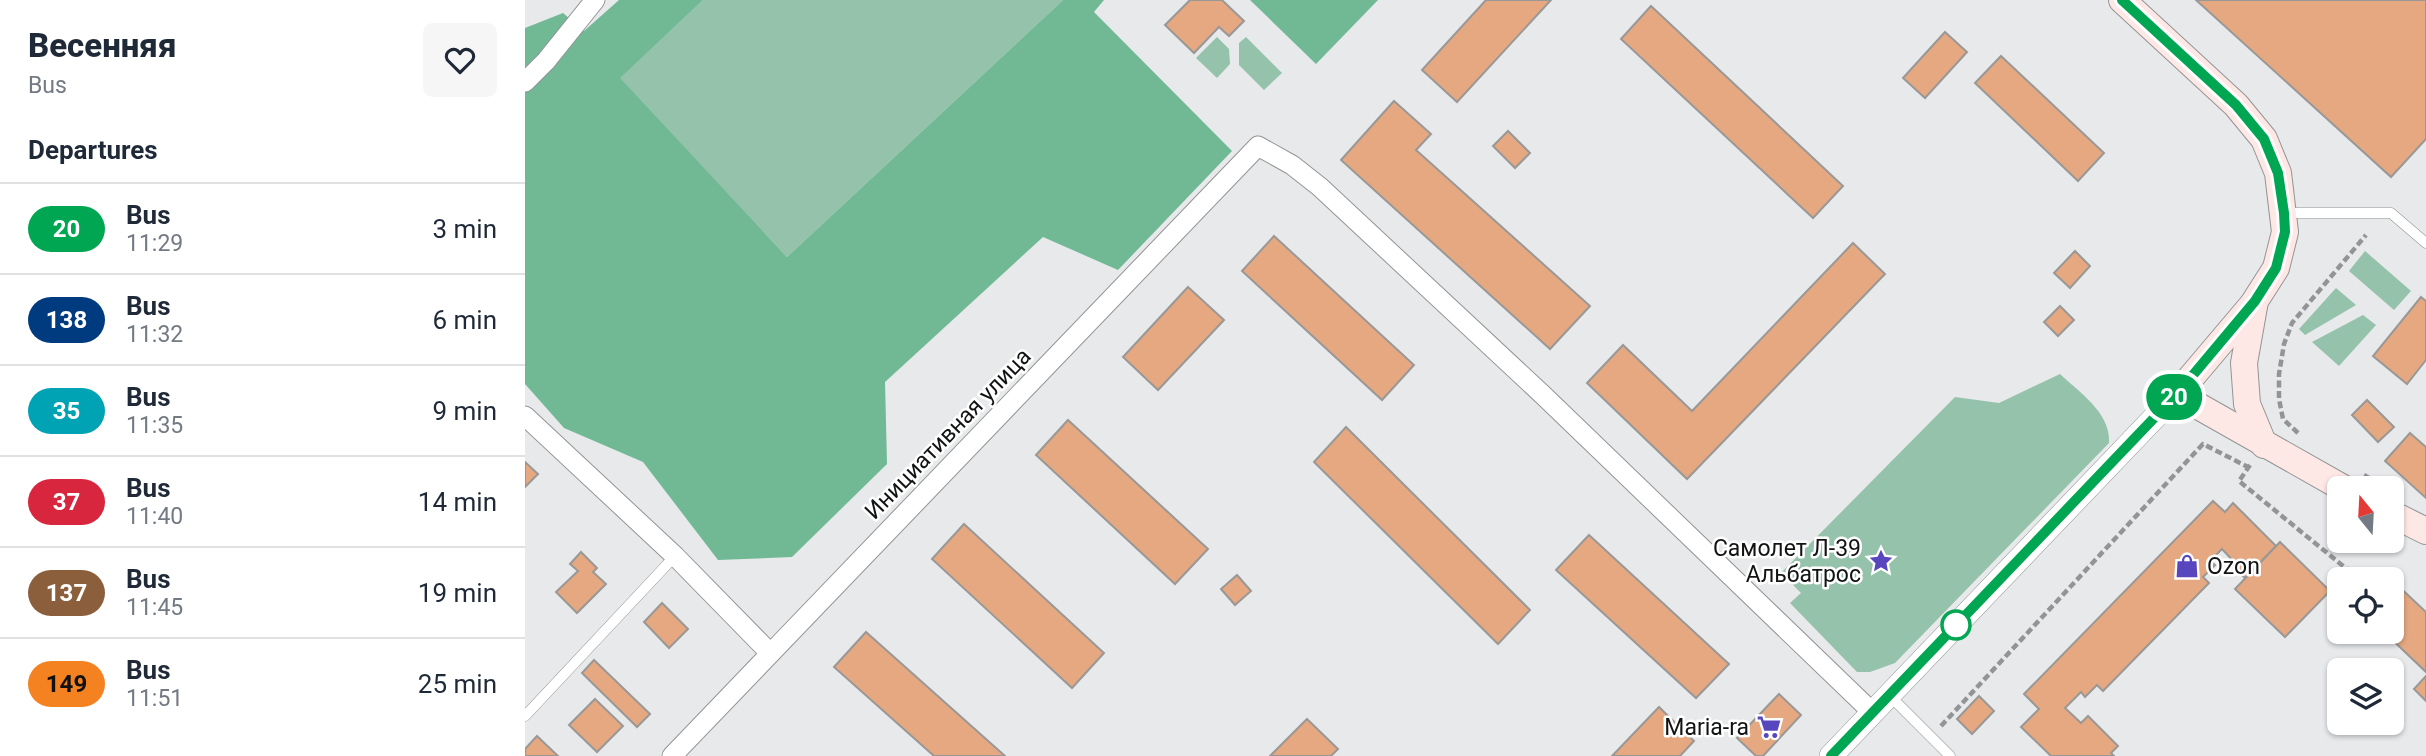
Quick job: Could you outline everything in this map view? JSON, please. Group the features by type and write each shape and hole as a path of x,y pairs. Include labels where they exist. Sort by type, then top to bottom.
{"main road":[{"path":"2122,0 2236,105 2264,139 2278,173 2284,213 2285,232 2276,268 2255,301 2177,394 2258,453 2337,476"},
{"path":"2255,301 2244,363 2247,404 2258,453"},
{"path":"2405,520 2426,531"}],"street":[{"path":"525,82 546,61 595,0"},
{"name":"Инициативная улица","path":"672,756 1258,146 1292,164 1320,187 1544,396 1873,712"},
{"path":"1831,756 2177,394"},
{"path":"525,416 675,556 770,653"}],"lane":[{"path":"2284,213 2391,213 2426,243"},
{"path":"525,716 675,556"},
{"path":"1889,695 1950,756"}],"path":[{"path":"2304,439 2283,419 2279,399 2279,374 2284,344 2292,323 2366,235"},
{"path":"1931,737 2203,444 2248,467"},
{"path":"2258,453 2239,481 2344,567"}],"green space":[{"path":"619,0 703,0 620,78 787,257 1063,0 1104,0 1094,12 1232,151 1118,270 1043,237 885,382 887,464 792,557 718,560 643,462 564,428 525,384 525,28 563,13 584,31"},
{"path":"703,0 1063,0 787,257 619,78"},
{"path":"1250,0 1378,0 1316,64"},
{"path":"1217,37 1229,49 1230,64 1217,78 1196,58"},
{"path":"1246,37 1282,73 1264,90 1239,65 1239,43"},
{"path":"2365,251 2411,291 2394,310 2349,271"},
{"path":"2336,288 2356,305 2305,335 2299,329"},
{"path":"2363,315 2376,325 2339,366 2312,342"},
{"path":"2060,374 2100,413 2108,432 2109,443 1895,663 1870,672 1857,672 1790,603 1801,593 1781,573 1955,397 1999,403"}],"building":[{"path":"1190,0 1222,0 1244,21 1229,36 1219,27 1194,53 1165,25"},
{"path":"1486,0 1551,0 1457,102 1422,70"},
{"path":"2196,0 2426,0 2426,139 2391,177"},
{"path":"1651,6 1843,186 1813,218 1621,39"},
{"path":"1945,32 1967,52 1925,98 1903,78"},
{"path":"2001,56 2104,153 2078,181 1975,83"},
{"path":"1394,101 1431,134 1416,150 1590,306 1550,349 1341,160"},
{"path":"1508,131 1530,153 1515,168 1493,146"},
{"path":"1274,236 1414,365 1382,400 1242,271"},
{"path":"1853,243 1885,274 1687,479 1587,383 1623,345 1692,411"},
{"path":"2075,251 2090,266 2070,288 2054,273"},
{"path":"1188,287 1224,320 1158,390 1123,357"},
{"path":"2421,297 2426,301 2426,360 2407,384 2373,356"},
{"path":"2060,306 2074,320 2058,336 2044,322"},
{"path":"2367,400 2394,427 2378,442 2352,415"},
{"path":"1068,420 1208,549 1175,584 1036,455"},
{"path":"1346,427 1530,610 1498,644 1314,462"},
{"path":"2410,433 2426,447 2426,498 2405,479 2405,476 2385,461"},
{"path":"525,462 538,474 525,487"},
{"path":"2213,501 2225,512 2233,503 2276,546 2245,578 2233,567 2236,564 2222,549 2210,561 2215,565 2203,577 2209,583 2103,691 2097,685 2085,697 2081,692 2065,708 2081,723 2088,716 2118,746 2111,753 2114,756 2051,756 2021,727 2039,709 2024,694"},
{"path":"964,524 1104,653 1072,688 932,559"},
{"path":"1589,535 1729,664 1696,698 1556,570"},
{"path":"2280,542 2327,588 2327,594 2285,637 2235,589"},
{"path":"581,552 597,568 593,572 606,584 577,613 556,592 578,571 570,564"},
{"path":"1237,575 1251,591 1235,605 1221,589"},
{"path":"2404,591 2426,612 2426,672 2397,644 2404,644"},
{"path":"662,603 688,629 669,648 644,622"},
{"path":"866,632 1005,756 934,756 834,667"},
{"path":"594,660 650,714 637,727 582,673"},
{"path":"2426,676 2426,701 2414,689"},
{"name":"Maria-ra","path":"1779,694 1801,715 1763,756 1756,756 1737,738"},
{"path":"1979,696 1994,711 1972,734 1957,719"},
{"path":"595,699 623,726 597,752 569,725"},
{"path":"1659,707 1694,741 1680,756 1612,756"},
{"path":"1307,719 1338,749 1331,756 1270,756"},
{"path":"537,736 558,756 525,756 525,749"}],"bus line":[{"name":"20","path":"1831,756 2177,394 2255,301 2276,268 2285,232 2284,213 2278,173 2264,139 2236,105 2122,0"}],"place":[{"name":"Самолет Л-39 Альбатрос","path":"1881,561"},
{"name":"Ozon","path":"2187,566"},
{"name":"Maria-ra","path":"1769,727"}]}
